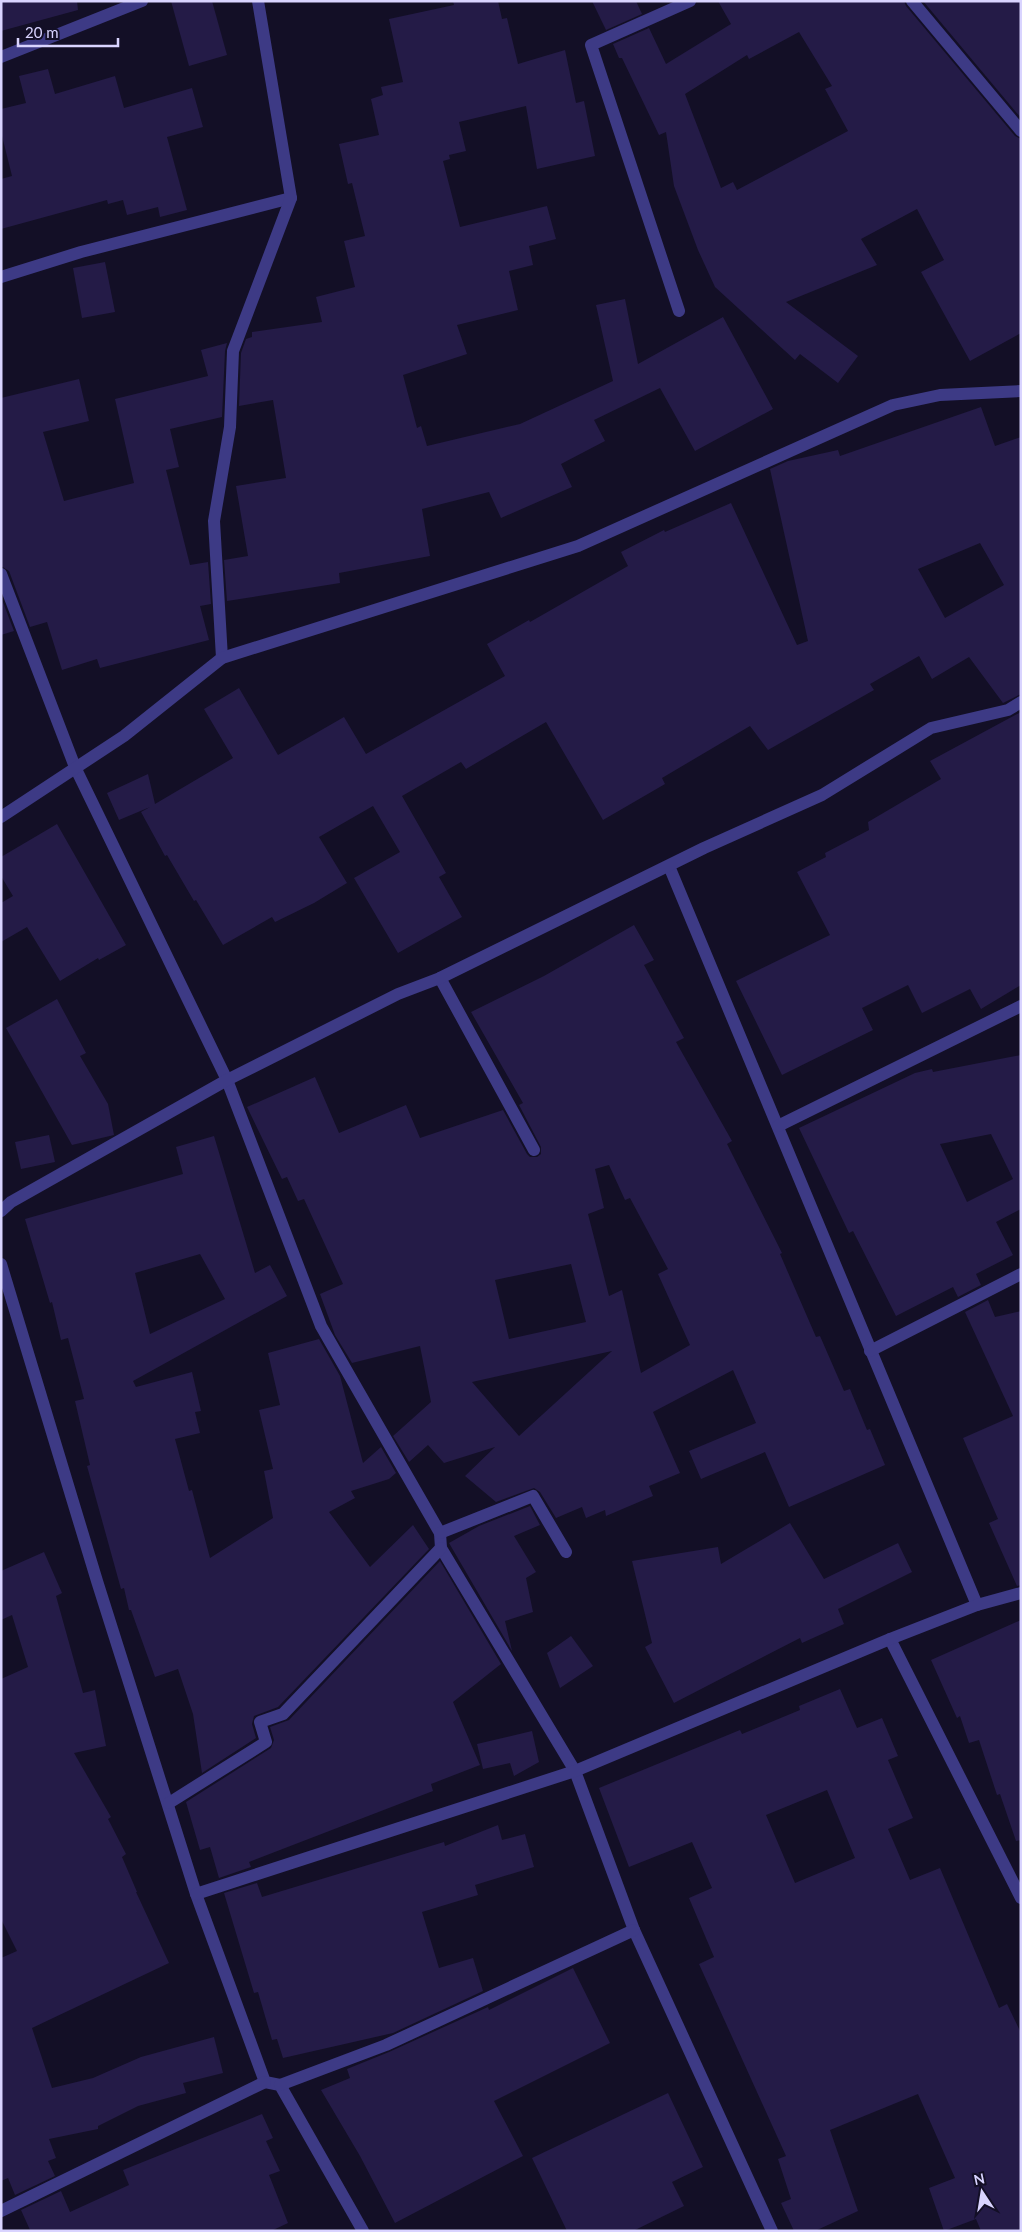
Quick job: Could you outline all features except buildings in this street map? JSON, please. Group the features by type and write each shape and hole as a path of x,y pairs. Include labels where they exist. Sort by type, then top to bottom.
{"street":[{"path":"1,57 142,1"},
{"path":"222,658 214,521 230,426 233,351 291,198 258,1"},
{"path":"679,311 591,46 690,1"},
{"path":"912,1 1021,131"},
{"path":"1,277 81,252 291,198"},
{"path":"1,818 30,800 74,767 124,736 222,658 578,546 892,405 940,395 1021,391"},
{"path":"1,574 74,767 227,1080 321,1326 440,1533 440,1548 575,1771 634,1930 772,2231"},
{"path":"1,1211 11,1202 227,1080 398,994 440,978 704,848 822,795 931,728 1008,710 1021,702"},
{"path":"669,866 977,1605"},
{"path":"440,978 534,1150"},
{"path":"778,1126 1021,1006"},
{"path":"1,1264 196,1894 264,2082"},
{"path":"870,1351 1021,1274"},
{"path":"440,1533 533,1496 566,1552"},
{"path":"169,1803 266,1742 260,1722 283,1714 440,1548"},
{"path":"196,1894 575,1771 890,1639 977,1605 1021,1593"},
{"path":"890,1639 1021,1898"},
{"path":"1,2211 264,2082 280,2085 386,2045 634,1930"},
{"path":"280,2085 363,2231"}]}
